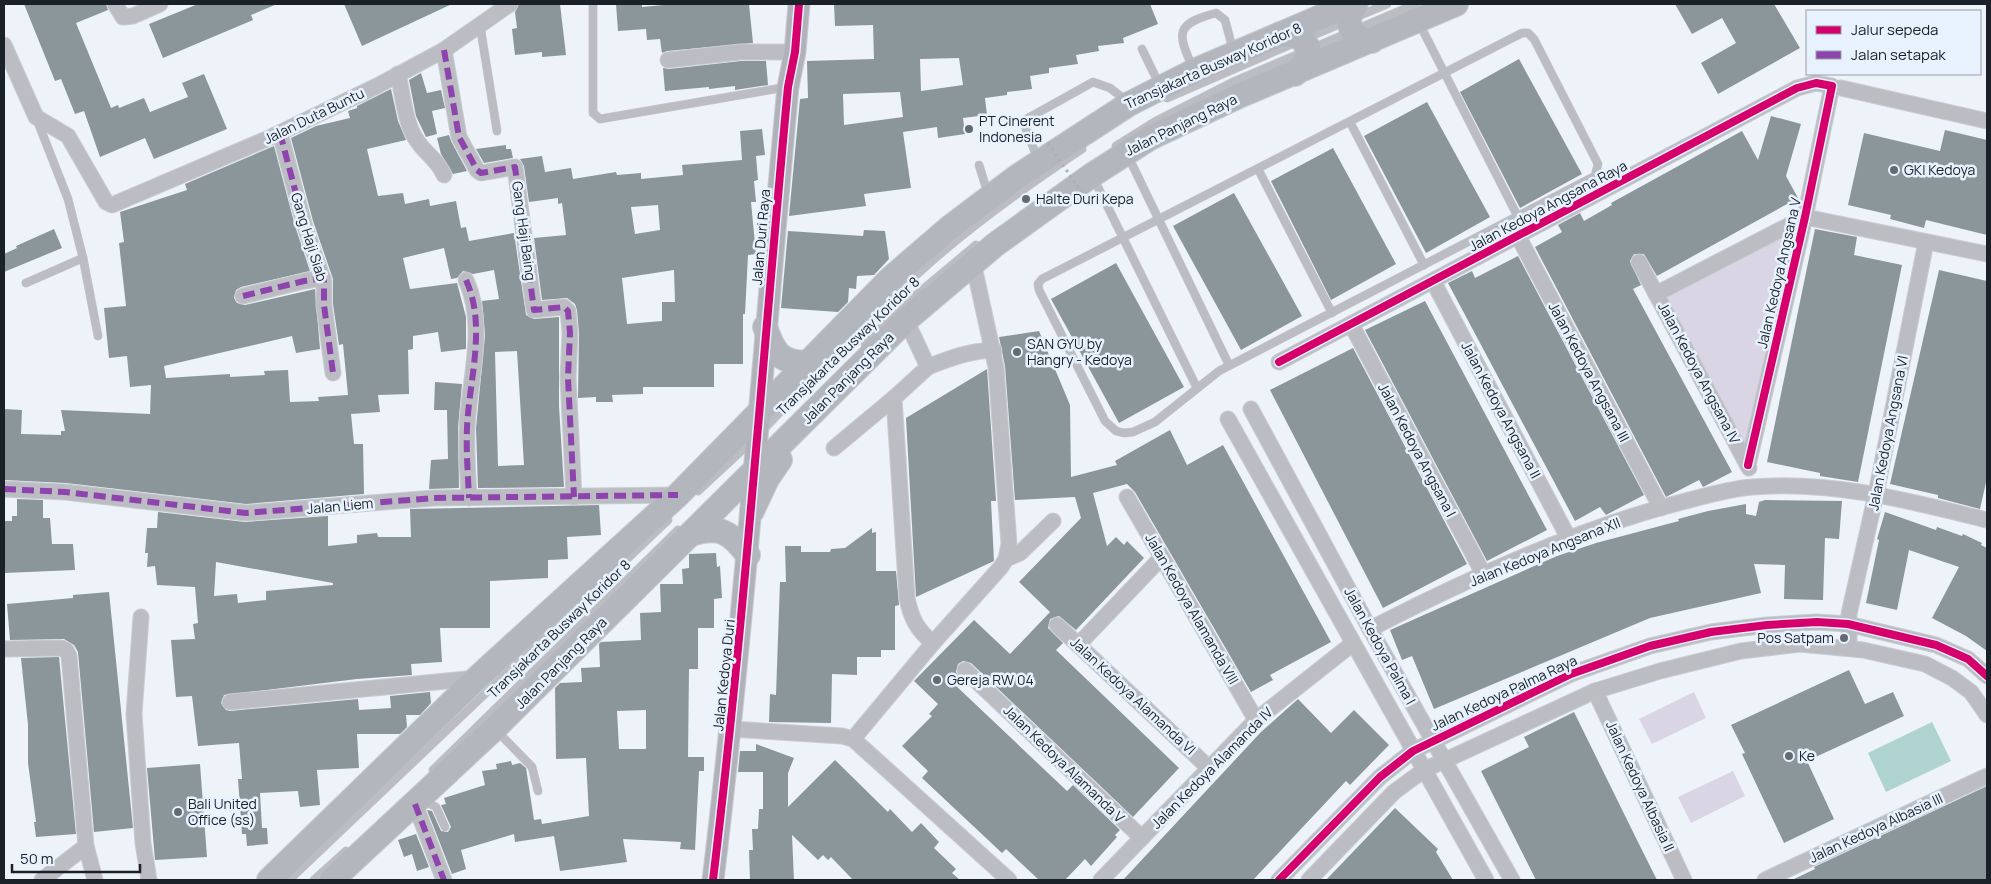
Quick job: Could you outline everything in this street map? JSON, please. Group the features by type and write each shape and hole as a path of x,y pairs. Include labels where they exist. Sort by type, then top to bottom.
{"main road":[{"name":"Jalan Panjang Raya","path":"343,876 494,729 689,527 756,448 808,363 891,278 1043,152 1129,104 1159,95 1194,71 1280,34 1456,4"},
{"name":"Jalan Panjang Raya","path":"269,880 477,678 680,503 756,448 809,417 977,252 1092,175 1118,151 1239,96 1295,74 1356,20"},
{"path":"1280,34 1294,34 1306,45 1304,66 1295,74"},
{"path":"765,327 774,349 780,357 798,363 808,363"},
{"path":"752,511 767,479 809,417"},
{"path":"689,527 724,532 738,542 748,555"}],"street":[{"path":"119,10 133,16 160,4"},
{"name":"Jalan Duta Buntu","path":"36,117 68,136 106,202 112,205 119,204 280,133 398,74 444,50 510,4"},
{"name":"Jalan Duri Raya","path":"756,448 765,327 788,86 795,52 799,4"},
{"path":"4,45 36,117"},
{"name":"Gang Haji Baing","path":"444,50 459,137 477,170 481,173 515,167 534,310 564,307 568,311 570,333 568,378 574,497"},
{"path":"668,60 740,52 795,52"},
{"path":"398,74 413,134 425,150 439,163 444,175"},
{"name":"Jalan Kedoya Angsana Raya","path":"1279,362 1797,88 1816,83 1987,121"},
{"name":"Jalan Kedoya Angsana V","path":"1748,465 1837,87"},
{"name":"Gang Haji Siab","path":"280,133 304,224 323,278 324,305 333,373"},
{"path":"1656,294 1805,217 1987,254"},
{"name":"Jalan Kedoya Angsana III","path":"1518,236 1660,508"},
{"name":"Jalan Kedoya Angsana VI","path":"1842,648 1847,644 1850,635 1848,624 1926,242"},
{"path":"853,738 1006,559 1009,544 994,350 977,252"},
{"name":"Jalan Kedoya Angsana IV","path":"1639,262 1748,465 1751,487"},
{"path":"243,296 323,278"},
{"path":"466,280 474,302 476,336 466,428 469,498"},
{"name":"Jalan Kedoya Angsana II","path":"1433,281 1569,539"},
{"path":"906,320 928,368"},
{"name":"Jalan Kedoya Angsana I","path":"1351,324 1484,576"},
{"path":"834,448 928,368 954,356 973,351 994,350"},
{"path":"894,398 907,598 911,618 921,633 933,643"},
{"name":"Jalan Kedoya Palma I","path":"1251,409 1432,741 1512,880"},
{"name":"Jalan Kedoya Palma I","path":"1228,419 1352,644 1486,880"},
{"name":"Jalan Kedoya Duri","path":"713,880 731,729 752,511 756,448"},
{"name":"Jalan Kedoya Angsana XII","path":"1370,629 1569,539 1660,508 1751,487 1806,488 1876,494 1987,520"},
{"name":"Jalan Liem","path":"4,489 65,492 246,514 434,498 574,497 680,503"},
{"name":"Jalan Kedoya Alamanda VIII","path":"1127,497 1256,720"},
{"path":"1006,559 1020,553 1054,522"},
{"path":"1291,534 1312,522"},
{"path":"1078,645 1162,557"},
{"path":"141,617 134,714 142,843 149,880"},
{"name":"Jalan Kedoya Palma Raya","path":"1279,880 1380,777 1413,751 1571,674 1650,646 1711,632 1767,625 1817,622 1848,624 1936,645 1968,659 1987,676"},
{"name":"Jalan Kedoya Alamanda VI","path":"1057,625 1209,768"},
{"name":"Jalan Kedoya Alamanda IV","path":"1101,880 1256,720 1352,644"},
{"path":"1309,880 1394,792 1424,770 1595,691 1660,671 1741,651 1800,644 1842,648 1925,664 1952,678 1970,692 1987,714"},
{"path":"4,649 61,648 66,650 70,661 86,846 95,880"},
{"name":"Jalan Kedoya Alamanda V","path":"965,670 1142,838"},
{"path":"230,702 477,678"},
{"name":"Jalan Kedoya Albasia II","path":"1595,691 1684,880"},
{"path":"731,729 853,738 1009,880"},
{"name":"Jalan Kedoya Albasia III","path":"1765,880 1987,776"},
{"path":"417,802 444,880"},
{"path":"42,880 86,846"}],"lane":[{"path":"593,4 594,113 600,119 788,86"},
{"name":"Transjakarta Busway Koridor 8","path":"1159,95 1306,45 1387,4"},
{"path":"1194,71 1180,35 1182,29 1188,23 1202,16 1216,12 1225,20 1235,54"},
{"path":"1417,12 1444,73 1518,217"},
{"name":"Transjakarta Busway Koridor 8","path":"1118,151 1156,121 1356,20"},
{"path":"480,25 497,131"},
{"path":"1522,33 1532,35 1598,164 1598,168 1591,179 1229,365 1155,422 1133,432 1116,431 1104,421 1039,290 1038,284 1042,278 1350,122 1522,33"},
{"path":"1142,49 1159,95"},
{"path":"1043,152 1023,121 1093,82 1110,88 1129,104"},
{"path":"36,117 68,199 83,258 98,336"},
{"path":"1350,122 1424,265"},
{"name":"Transjakarta Busway Koridor 8","path":"756,448 886,304 934,259 1007,202 1085,146"},
{"path":"1118,151 1159,220 1229,365"},
{"path":"979,164 989,196"},
{"path":"1258,169 1332,312"},
{"path":"1092,175 1197,388"},
{"name":"Transjakarta Busway Koridor 8","path":"858,352 903,306 977,252"},
{"path":"26,283 83,258"},
{"name":"Transjakarta Busway Koridor 8","path":"289,880 680,503"},
{"name":"Transjakarta Busway Koridor 8","path":"427,776 689,527"},
{"path":"494,729 532,767 538,791"},
{"path":"417,802 436,807 445,827"},
{"path":"314,880 352,846"}],"path":[{"path":"1043,152 1088,202"}],"shaded area":[{"path":"1788,229 1747,454 1655,291"},
{"path":"1694,692 1706,718 1652,744 1639,719"},
{"path":"1932,722 1951,761 1886,792 1868,753"},
{"path":"1733,771 1745,796 1691,823 1678,797"}],"building":[{"path":"24,4 106,4 108,10 76,23 111,108 118,105 119,108 144,98 150,112 188,97 182,83 204,74 227,129 154,159 145,138 100,157 84,111 75,114 61,79 55,81"},
{"path":"198,4 277,4 251,15 253,20 163,58 149,24"},
{"path":"344,4 452,4 362,46"},
{"path":"519,4 560,4 566,55 542,57 542,52 515,55 512,29 517,28 515,12"},
{"path":"616,4 642,4 642,7 674,4 749,4 753,43 662,53 660,39 647,40 646,29 618,31"},
{"path":"834,4 1150,4 1158,24 1123,38 1124,43 1098,46 1099,51 1076,55 1078,64 1049,68 1049,73 1030,76 1032,89 1007,92 1007,95 985,98 987,115 963,118 965,134 938,138 937,127 903,132 911,188 864,194 866,206 789,216 800,99 808,98 807,61 874,59 873,25 835,26","holes":["959,58 963,85 921,91 920,59","900,92 903,117 844,125 843,94"]},
{"path":"1675,4 1774,4 1800,48 1718,94 1701,63 1736,43 1722,18 1692,34"},
{"path":"1519,59 1582,174 1520,208 1460,92"},
{"path":"741,61 766,61 768,85 735,90 735,86 665,91 663,68 669,69"},
{"path":"421,73 427,93 441,90 445,108 432,111 437,134 426,137 416,116 409,80"},
{"path":"391,89 398,121 406,140 367,149 378,196 403,193 405,204 429,199 430,206 456,201 461,228 466,227 469,241 514,233 526,315 534,319 559,317 559,406 564,487 478,488 476,428 485,335 482,301 499,299 494,270 473,274 463,271 457,278 451,279 444,248 403,258 410,289 457,283 466,317 466,349 441,352 438,332 413,336 413,349 408,350 409,394 378,395 380,412 351,414 354,444 363,444 364,494 246,504 66,483 4,480 4,409 22,410 21,434 61,435 61,431 65,431 61,410 150,414 151,385 130,387 127,356 109,358 104,308 126,306 119,243 124,242 120,212 187,190 185,184 274,146 295,226 310,271 241,287 236,290 234,298 237,303 245,305 315,289 320,349 296,353 292,336 164,366 166,378 230,374 230,377 265,375 264,371 288,370 290,402 319,401 318,397 348,395 343,344 339,345 333,304 333,279 313,221 291,138 316,126 350,118 348,111 357,108 357,106","holes":["517,351 524,465 498,466 495,352"]},
{"path":"1427,102 1490,217 1426,253 1364,136"},
{"path":"1771,116 1801,124 1786,176 1798,198 1657,276 1644,254 1634,254 1630,261 1641,285 1633,289 1732,472 1703,487 1699,480 1666,497 1535,247 1562,232 1558,225 1580,213 1584,221 1612,205 1611,203 1742,131 1758,160"},
{"path":"762,129 765,155 756,156 758,180 754,181 756,202 751,202 756,254 748,255 745,314 743,314 743,364 714,364 714,387 643,387 643,394 612,395 613,402 596,402 596,397 578,398 579,333 577,310 575,304 567,298 542,300 534,238 566,235 562,203 558,204 558,198 529,202 524,166 520,159 542,156 545,172 571,168 573,179 616,172 617,175 641,173 641,179 683,175 682,165 742,160 740,131","holes":["658,205 660,230 635,234 631,207","674,270 675,302 662,302 662,321 627,324 622,278"]},
{"path":"1945,130 1987,140 1987,235 1926,220 1924,228 1890,219 1891,215 1848,205 1864,133 1940,151"},
{"path":"449,135 467,171 453,174 441,154 437,138"},
{"path":"506,145 506,149 511,149 513,158 484,163 476,149"},
{"path":"1333,148 1396,264 1331,300 1271,181"},
{"path":"1234,193 1302,316 1241,350 1173,226"},
{"path":"54,229 62,248 4,272 4,254 17,248 16,246"},
{"path":"1815,229 1857,237 1854,255 1902,265 1858,482 1820,476 1820,473 1767,462"},
{"path":"864,230 885,231 889,259 874,275 857,276 856,289 849,288 848,302 838,312 781,308 788,231 863,236"},
{"path":"1518,256 1644,495 1606,515 1600,507 1575,521 1448,283 1472,271 1475,278"},
{"path":"1116,263 1184,387 1119,423 1051,299"},
{"path":"1939,270 1987,281 1987,478 1980,509 1938,498 1938,495 1890,484"},
{"path":"1425,301 1547,530 1487,561 1365,330"},
{"path":"1039,331 1070,405 1071,477 1117,465 1115,461 1170,430 1187,465 1223,445 1331,642 1270,675 1273,680 1251,692 1135,492 1127,484 1093,493 1107,546 1116,537 1124,545 1127,541 1144,558 1076,630 1059,616 1050,619 1048,628 1063,643 1056,650 1179,768 1133,817 971,663 963,661 958,664 956,672 960,678 954,684 1067,791 1073,785 1120,830 1115,835 1117,837 1091,866 1085,859 1065,880 1039,880 1006,849 1002,853 922,778 928,771 902,746 932,716 929,714 938,704 914,681 974,620 1010,654 1050,612 1019,582 1081,518 1075,497 1015,500 1005,366 999,337"},
{"path":"1353,348 1467,564 1383,608 1270,390"},
{"path":"987,369 996,501 991,501 994,561 916,597 906,418"},
{"path":"435,382 462,384 458,428 459,488 429,489 431,460 448,459 447,410 434,410"},
{"path":"17,499 43,500 43,518 50,518 52,544 73,544 75,570 4,573 4,521 12,521 12,516 17,516"},
{"path":"1765,500 1842,501 1839,539 1825,538 1823,600 1784,599 1785,565 1754,564 1761,593 1650,618 1434,709 1412,656 1402,660 1390,630 1557,556 1708,511 1746,504 1746,514 1756,516 1759,502"},
{"path":"599,505 601,535 567,537 568,559 548,560 548,578 490,581 490,628 440,628 442,662 411,664 412,675 357,679 224,695 221,703 226,710 230,711 358,699 359,710 391,708 390,696 430,692 431,703 420,715 406,715 407,727 400,734 357,734 359,768 317,770 320,805 300,807 298,791 260,793 262,828 267,828 268,844 247,846 246,834 242,834 238,779 242,779 239,743 198,746 192,696 176,697 171,640 195,639 193,624 198,623 195,587 157,585 155,566 147,567 148,553 145,553 147,528 157,528 158,512 245,522 328,516 328,546 357,543 357,535 377,533 378,537 411,537 410,509","holes":["216,562 333,583 333,585 266,591 266,600 238,603 237,594 214,596"]},
{"path":"1885,512 1936,530 1937,527 1962,536 1963,534 1982,543 1981,545 1987,548 1987,651 1966,636 1932,618 1959,567 1909,550 1897,610 1866,603 1879,540 1877,539"},
{"path":"872,528 872,533 876,532 876,571 896,571 899,605 895,606 895,650 881,650 881,657 857,657 857,675 832,674 831,723 769,722 770,694 776,695 780,582 786,582 785,546 801,546 801,552 830,552 831,549 845,548"},
{"path":"716,553 717,567 720,566 722,598 714,599 714,628 698,628 698,669 689,669 688,757 704,757 704,771 699,771 695,850 680,849 681,842 623,839 627,862 560,871 554,836 515,842 514,834 461,850 466,869 452,874 427,810 432,811 441,831 448,832 451,827 441,805 446,804 444,798 485,785 482,771 497,769 496,764 511,761 512,765 520,763 526,768 534,820 541,819 542,824 589,816 586,758 556,759 555,688 560,683 582,682 581,668 600,667 599,644 601,642 641,640 640,613 661,612 660,584 683,584 682,569 689,568 689,554","holes":["646,710 646,749 619,749 617,711"]},
{"path":"109,592 133,828 94,832 78,652 74,645 64,639 10,640 7,604 73,598 73,595"},
{"path":"59,657 76,834 36,837 34,822 36,822 28,763 28,725 21,658"},
{"path":"1849,670 1865,704 1893,692 1904,716 1807,761 1834,819 1784,843 1742,754 1745,753 1731,725"},
{"path":"1298,699 1331,733 1354,710 1389,745 1350,785 1346,781 1253,880 1123,880 1261,732"},
{"path":"1574,712 1657,880 1536,880 1481,771 1529,747 1524,737"},
{"path":"756,744 794,758 788,773 788,807 835,760 888,812 890,809 912,832 921,823 939,842 934,848 956,869 952,873 960,880 853,880 831,857 828,860 823,855 818,860 792,835 794,880 750,880 749,850 753,850 752,829 758,829 759,809 763,809 763,772 738,772 740,751 756,751"},
{"name":"Bali United Office (ss)","path":"200,764 207,857 155,860 147,768"},
{"path":"1987,786 1987,880 1792,880 1815,869 1814,867"},
{"path":"1395,808 1438,849 1436,852 1453,880 1326,880"},
{"path":"416,834 429,867 417,871 412,854 404,857 398,840"}],"marked path":[{"path":"444,50 459,137 477,170 481,173 515,167 534,310 564,307 568,311 570,333 568,378 574,497"},
{"path":"280,133 304,224 324,282 324,305 333,373"},
{"path":"243,296 323,278"},
{"path":"466,280 472,298 476,334 467,428 469,498"},
{"path":"4,489 65,492 246,513 434,498 678,495"},
{"path":"415,804 444,880"}],"cycle path":[{"path":"713,880 735,682 788,87 795,52 799,4"},
{"path":"1279,362 1797,88 1816,83 1832,86 1805,217 1748,465"},
{"path":"1279,880 1380,777 1413,751 1571,674 1650,646 1711,632 1767,625 1817,622 1848,624 1936,645 1968,659 1987,676"}],"place":[{"name":"PT Cinerent Indonesia","path":"969,129"},
{"name":"GKI Kedoya","path":"1894,170"},
{"name":"Halte Duri Kepa","path":"1026,199"},
{"name":"SAN GYU by Hangry - Kedoya","path":"1017,352"},
{"name":"Pos Satpam","path":"1844,638"},
{"name":"Gereja RW 04","path":"937,680"},
{"name":"Ke","path":"1789,756"},
{"name":"Bali United Office (ss)","path":"178,812"}]}
